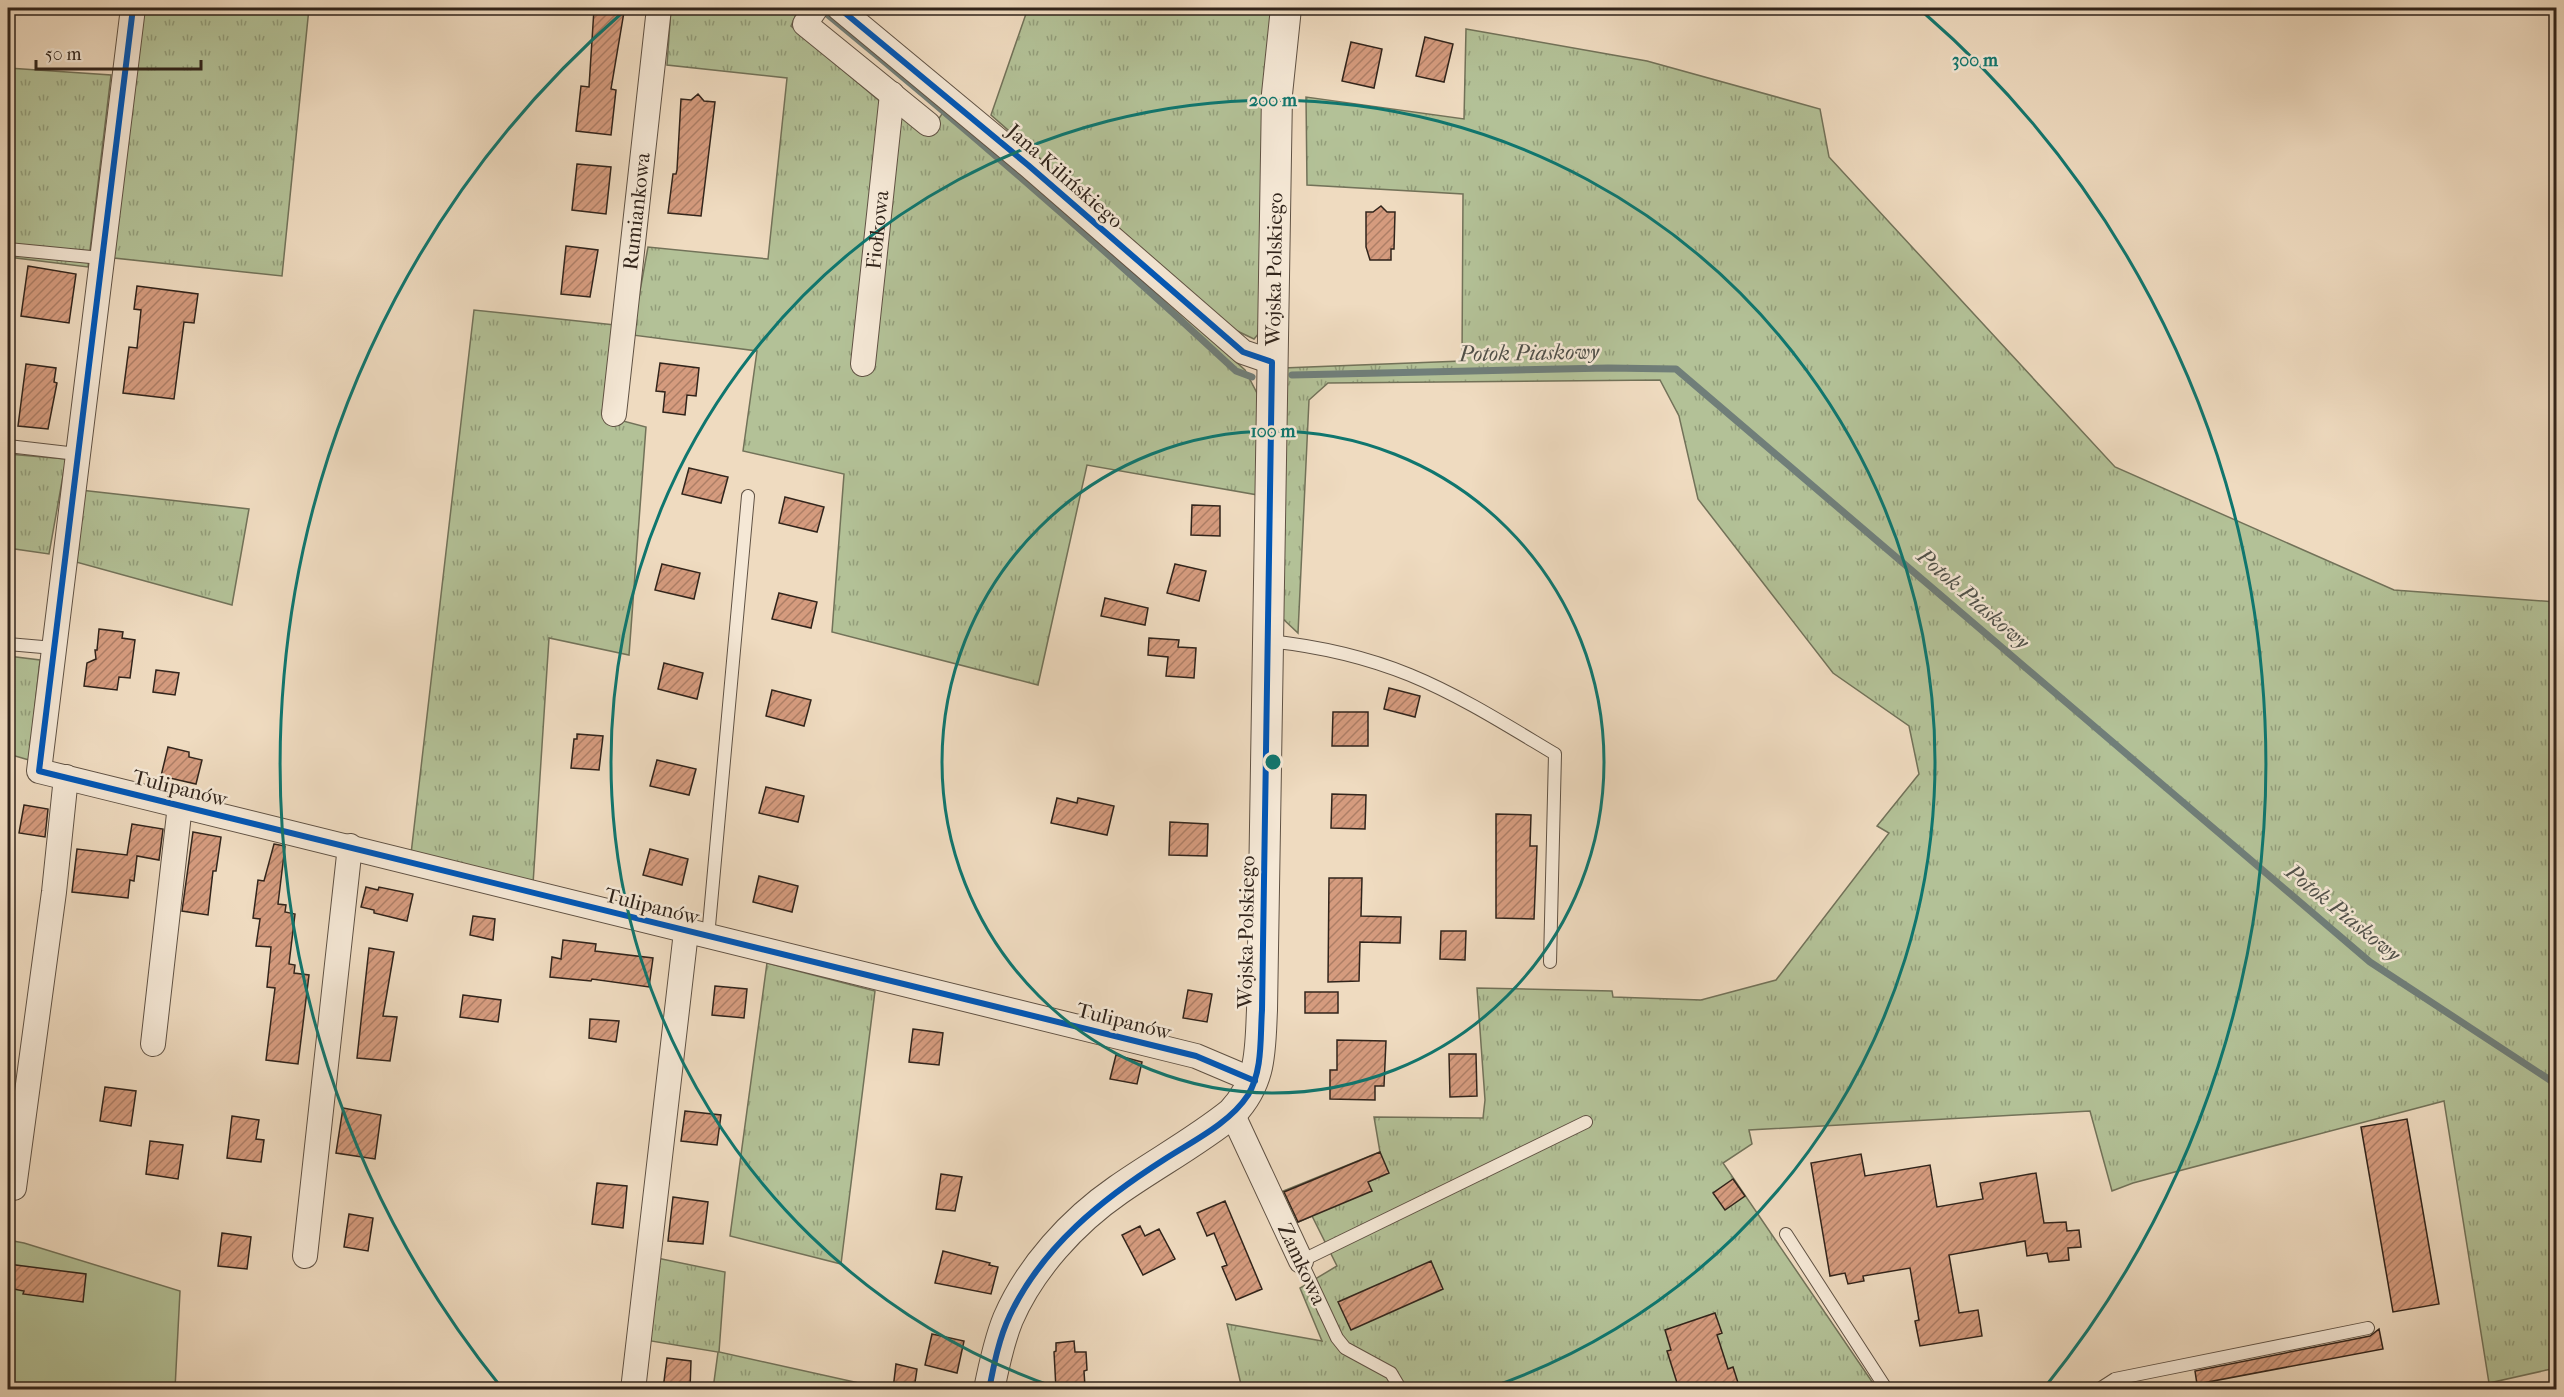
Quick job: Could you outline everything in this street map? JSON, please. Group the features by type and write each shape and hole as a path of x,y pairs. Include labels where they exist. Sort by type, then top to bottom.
{"street":[{"path":"54,648 133,8"},
{"name":"Rumiankowa","path":"614,414 659,8"},
{"path":"816,8 805,24 928,124"},
{"name":"Jana Kilińskiego","path":"839,8 1028,165 1243,352 1272,362"},
{"name":"Wojska Polskiego","path":"989,1389 996,1355 1009,1316 1032,1278 1062,1240 1081,1220 1115,1192 1232,1113 1255,1081 1262,1010 1277,94 1286,8"},
{"name":"Fiołkowa","path":"863,364 892,94"},
{"name":"Tulipanów","path":"54,648 39,771 1196,1056 1255,1081"},
{"path":"14,1188 54,892 66,777"},
{"path":"153,1044 180,805"},
{"path":"305,1256 350,846"},
{"path":"633,1389 697,934"},
{"name":"Zamkowa","path":"1232,1113 1301,1261"}],"lane":[{"path":"8,249 101,258"},
{"path":"8,446 77,454"},
{"path":"697,934 748,496"},
{"path":"1268,641 1308,645 1410,675 1488,714 1555,754 1550,962"},
{"path":"8,644 54,648"},
{"path":"1301,1261 1586,1122"},
{"path":"1786,1234 1887,1389"},
{"name":"Zamkowa","path":"1301,1261 1337,1338 1345,1348 1391,1373 1401,1389"},
{"path":"2098,1389 2115,1379 2368,1328"}],"green space":[{"path":"136,8 309,8 282,276 114,258"},
{"path":"671,8 799,8 791,26 883,104 871,372 900,118 909,117 929,133 946,108 1027,174 1245,370 1259,397 1258,495 1087,465 1038,685 832,632 844,474 743,451 757,351 633,335 623,421 646,427 629,655 549,638 533,884 411,854 474,310 615,325 632,335 648,247 768,259 787,78 667,65"},
{"path":"1028,8 1273,8 1260,332 1254,339 1233,329 991,115"},
{"path":"1466,29 1647,61 1820,109 1829,157 2115,467 2394,590 2556,602 2556,1368 2489,1383 2444,1101 2133,1183 2112,1191 2090,1111 1749,1130 1752,1144 1723,1163 1877,1389 1242,1389 1227,1324 1322,1341 1300,1288 1337,1266 1312,1216 1294,1224 1281,1192 1380,1152 1374,1117 1483,1118 1485,1100 1477,988 1612,991 1613,997 1701,1000 1776,980 1889,833 1877,826 1919,774 1909,726 1833,673 1698,499 1679,416 1660,380 1328,383 1309,400 1298,633 1282,618 1283,368 1462,361 1463,194 1307,185 1306,97 1464,119"},
{"path":"8,68 111,75 88,267 8,257"},
{"path":"8,454 66,459 49,554 8,548"},
{"path":"80,490 249,509 232,605 76,562"},
{"path":"8,656 40,660 29,760 8,754"},
{"path":"767,963 875,991 841,1264 730,1236"},
{"path":"8,1240 180,1291 175,1389 8,1389"},
{"path":"657,1258 725,1272 719,1352 886,1389 713,1389 718,1352 645,1340"}],"building":[{"path":"594,9 624,12 611,89 616,90 611,135 576,131 581,86 589,87"},
{"path":"1425,37 1453,44 1444,82 1416,76"},
{"path":"1351,42 1382,49 1374,88 1342,81"},
{"path":"698,94 704,101 715,102 701,216 668,213 673,174 676,174 677,170 681,99 691,100"},
{"path":"577,164 611,167 606,214 572,210"},
{"path":"1381,206 1387,212 1395,212 1394,249 1391,249 1391,260 1370,260 1366,247 1366,212 1373,212"},
{"path":"566,246 598,250 590,297 561,294"},
{"path":"28,266 76,274 69,323 21,316"},
{"path":"137,286 198,294 194,323 184,322 174,399 123,393 129,347 137,348 141,310 134,309"},
{"path":"660,363 699,368 696,396 687,395 685,415 663,412 665,392 656,391"},
{"path":"26,364 56,368 54,382 57,383 48,429 18,426"},
{"path":"689,468 728,477 721,503 682,494"},
{"path":"785,497 824,507 817,532 779,523"},
{"path":"1192,505 1220,506 1220,536 1191,535"},
{"path":"662,564 700,573 694,599 655,590"},
{"path":"1175,564 1206,571 1199,601 1167,593"},
{"path":"779,593 817,602 811,628 772,619"},
{"path":"1105,598 1148,608 1145,625 1101,616"},
{"path":"99,629 123,632 122,638 135,640 130,678 119,677 117,690 84,686 87,663 96,659 95,650 97,650"},
{"path":"1149,638 1179,640 1178,647 1196,648 1194,678 1166,676 1168,657 1148,655"},
{"path":"664,663 703,673 697,699 658,689"},
{"path":"156,670 179,673 175,695 153,692"},
{"path":"1389,688 1420,696 1415,717 1384,709"},
{"path":"772,690 811,700 804,726 766,716"},
{"path":"1333,712 1368,712 1368,746 1332,746"},
{"path":"577,734 603,736 599,770 571,768 574,739 577,739"},
{"path":"168,747 189,752 189,757 202,760 196,784 161,776"},
{"path":"657,760 696,769 689,795 650,786"},
{"path":"766,787 804,796 798,822 759,813"},
{"path":"1332,794 1366,795 1365,829 1331,828"},
{"path":"1057,798 1077,803 1078,798 1114,806 1107,835 1051,823"},
{"path":"24,805 48,809 45,837 19,833"},
{"path":"1496,814 1531,815 1530,846 1537,846 1534,919 1496,918"},
{"path":"1170,822 1208,824 1207,856 1169,855"},
{"path":"132,824 163,829 159,860 137,856 134,881 130,880 128,898 72,892 77,849 127,855"},
{"path":"193,832 221,837 216,871 213,871 208,915 182,911"},
{"path":"274,844 285,846 278,904 286,905 285,912 295,914 289,964 295,965 294,973 309,975 298,1064 266,1060 275,988 267,987 271,947 256,946 260,919 253,918 258,880 264,881"},
{"path":"650,849 688,859 682,885 643,875"},
{"path":"759,876 798,886 792,912 753,902"},
{"path":"1329,878 1362,878 1361,916 1401,917 1400,943 1360,942 1359,981 1328,982"},
{"path":"366,887 378,890 379,887 413,894 407,921 374,913 374,910 361,907"},
{"path":"473,916 495,919 493,940 470,935"},
{"path":"1441,931 1466,931 1465,960 1440,959"},
{"path":"563,940 596,944 595,951 653,958 649,987 592,979 591,981 550,977 552,957 561,959"},
{"path":"369,948 394,952 383,1016 397,1017 390,1061 357,1058"},
{"path":"715,986 747,989 744,1018 712,1015"},
{"path":"1188,990 1212,994 1207,1022 1183,1018"},
{"path":"1305,992 1338,992 1338,1013 1305,1013"},
{"path":"463,995 501,1000 498,1022 460,1017"},
{"path":"590,1019 619,1021 616,1042 589,1038"},
{"path":"913,1029 943,1033 939,1065 909,1062"},
{"path":"1337,1040 1386,1041 1384,1086 1375,1086 1375,1100 1330,1099 1330,1070 1337,1070"},
{"path":"1449,1054 1476,1054 1477,1096 1450,1097"},
{"path":"1116,1055 1142,1062 1137,1084 1110,1079"},
{"path":"105,1087 136,1091 131,1126 100,1121"},
{"path":"343,1108 381,1115 375,1159 336,1153"},
{"path":"685,1111 721,1115 717,1145 681,1141"},
{"path":"232,1116 259,1120 256,1139 264,1140 261,1162 227,1158"},
{"path":"2407,1119 2439,1304 2393,1312 2361,1127"},
{"path":"150,1141 183,1145 178,1179 146,1174"},
{"path":"1380,1152 1389,1173 1368,1182 1372,1191 1298,1222 1284,1192"},
{"path":"1861,1154 1865,1176 1930,1165 1937,1207 1983,1199 1980,1183 2036,1173 2044,1223 2066,1222 2067,1231 2079,1230 2081,1247 2068,1248 2069,1260 2049,1262 2047,1253 2027,1256 2025,1241 1949,1255 1959,1313 1978,1310 1982,1336 1920,1346 1915,1321 1919,1320 1910,1268 1863,1276 1864,1281 1848,1284 1845,1273 1830,1276 1811,1163"},
{"path":"941,1174 962,1177 955,1211 936,1209"},
{"path":"1733,1179 1745,1196 1725,1210 1713,1193"},
{"path":"597,1183 627,1186 623,1228 592,1224"},
{"path":"673,1197 708,1202 703,1244 668,1241"},
{"path":"1225,1201 1262,1289 1236,1300 1222,1267 1227,1265 1214,1233 1207,1236 1197,1213"},
{"path":"349,1214 373,1218 368,1251 344,1247"},
{"path":"1140,1226 1145,1236 1159,1229 1175,1259 1143,1275 1122,1235"},
{"path":"222,1233 251,1237 247,1269 218,1266"},
{"path":"943,1251 998,1267 991,1294 935,1283"},
{"path":"1431,1261 1443,1289 1351,1330 1338,1302"},
{"path":"8,1264 86,1274 83,1302 23,1294 24,1291 8,1288"},
{"path":"1715,1313 1722,1333 1717,1335 1728,1369 1733,1367 1740,1389 1684,1389 1682,1384 1678,1386 1667,1351 1671,1350 1665,1330"},
{"path":"2379,1329 2383,1349 2197,1384 2195,1371 2370,1336"},
{"path":"932,1334 964,1341 957,1373 925,1365"},
{"path":"1074,1341 1075,1352 1086,1352 1085,1387 1056,1389 1054,1352 1056,1343"},
{"path":"667,1358 691,1361 690,1389 663,1389"},
{"path":"896,1364 917,1369 914,1389 893,1389"}],"waterway":[{"name":"Potok Piaskowy","path":"827,14 1034,190 1236,371 1252,377"},
{"name":"Potok Piaskowy","path":"1292,375 1608,368 1676,369 2370,962 2556,1084"}],"cycle path":[{"path":"133,8 39,771 1196,1056 1255,1081"},
{"path":"839,8 1028,165 1243,352 1272,362 1262,1010 1260,1054 1256,1075 1248,1095 1221,1123 1142,1174 1097,1208 1076,1226 1039,1267 1006,1324 989,1390"}]}
